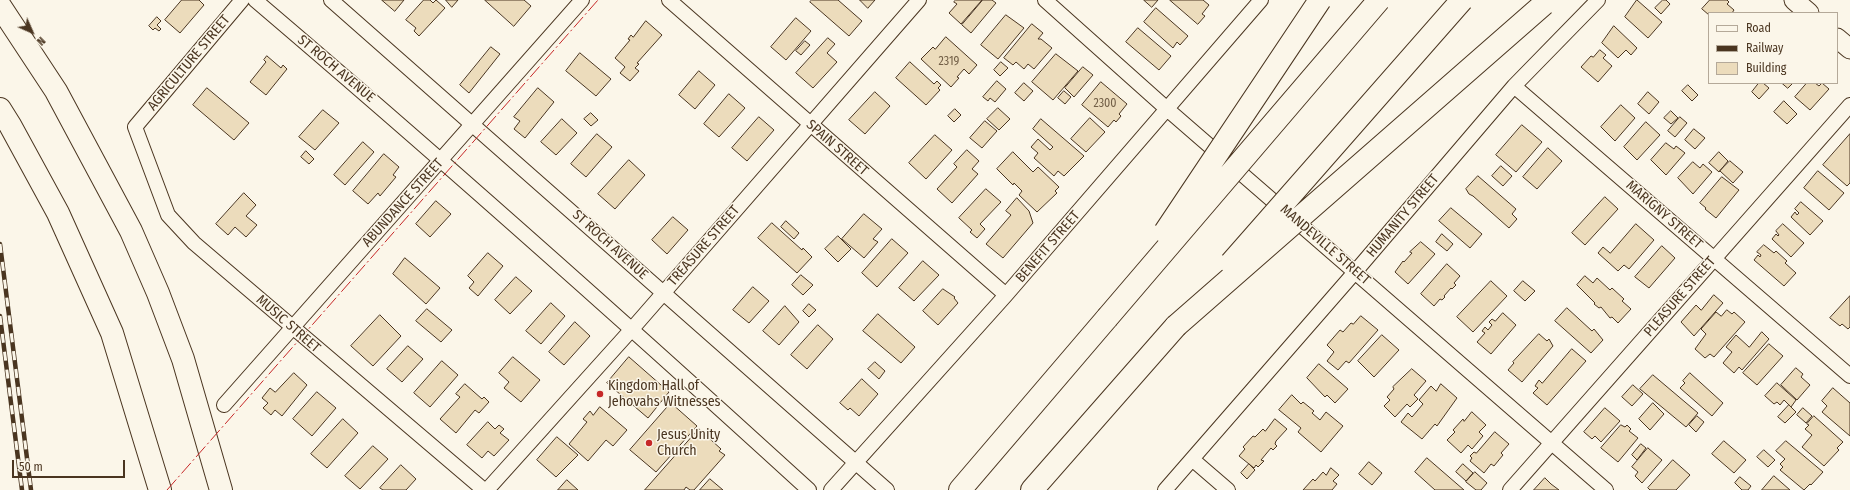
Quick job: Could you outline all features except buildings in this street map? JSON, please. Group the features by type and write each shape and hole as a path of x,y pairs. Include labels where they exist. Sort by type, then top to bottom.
{"highway":[{"path":"1107,318 1320,0"},
{"path":"960,490 1379,0"},
{"path":"1032,490 1462,0"},
{"path":"1176,326 1547,2"},
{"path":"0,6 56,91 131,231 158,293 183,359 220,490"},
{"path":"0,109 58,213 112,333 160,490"}],"main road":[{"path":"1794,0 1808,12"},
{"path":"1838,39 1850,49"}],"street":[{"name":"AGRICULTURE STREET","path":"135,127 242,0"},
{"name":"ST ROCH AVENUE","path":"255,0 441,160 632,329 809,490"},
{"name":"ST ROCH AVENUE","path":"332,0 887,490"},
{"name":"ABUNDANCE STREET","path":"224,405 582,0"},
{"name":"SPAIN STREET","path":"669,0 1006,295"},
{"name":"TREASURE STREET","path":"487,490 632,329 919,0"},
{"name":"MANDEVILLE STREET","path":"1045,0 1167,109 1606,490"},
{"name":"BENEFIT STREET","path":"831,490 1006,295 1261,0"},
{"name":"HUMANITY STREET","path":"1165,490 1356,272 1514,86 1598,0"},
{"name":"MARIGNY STREET","path":"1514,86 1850,376"},
{"name":"PLEASURE STREET","path":"1510,490 1850,105"},
{"name":"MUSIC STREET","path":"135,127 168,215 194,243 484,490"},
{"path":"1192,459 1228,490"}],"railway":[{"path":"0,244 31,490"},
{"path":"0,316 22,490"}],"power":[{"path":"167,490 598,0"}],"place":[{"name":"Kingdom Hall of Jehovahs Witnesses","path":"600,394"},
{"name":"Jesus Unity Church","path":"649,443"}]}
